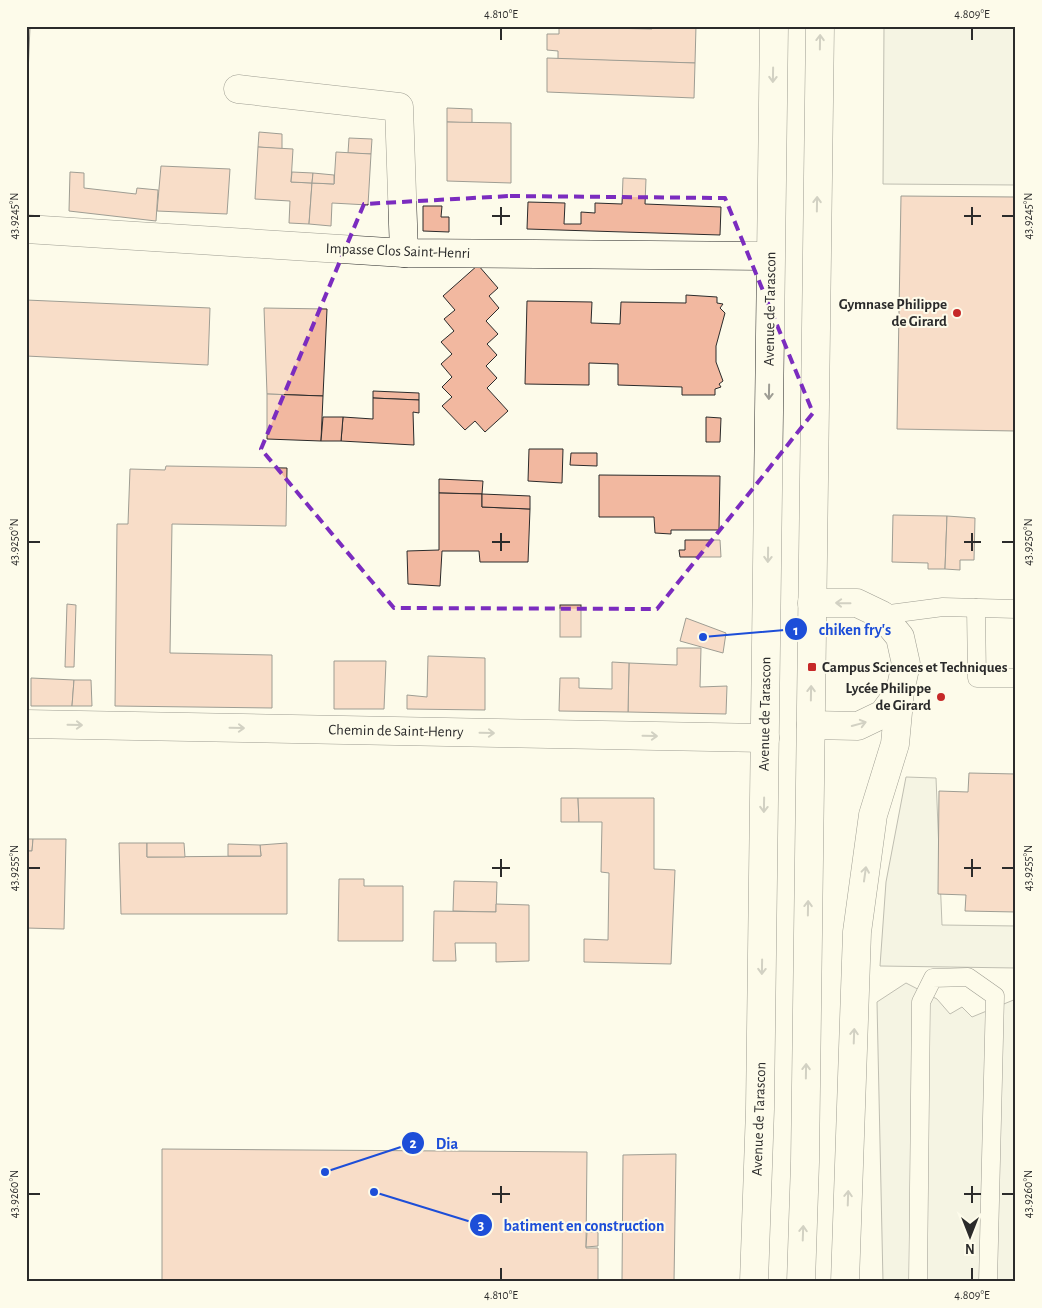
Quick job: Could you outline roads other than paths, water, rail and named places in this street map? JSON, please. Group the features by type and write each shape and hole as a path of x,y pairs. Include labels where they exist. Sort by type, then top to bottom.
{"street":[{"name":"Avenue de Tarascon","path":"754,1282 760,1109 774,26"},
{"path":"801,1282 805,1162 820,26"},
{"path":"238,89 399,107 404,253"},
{"name":"Impasse Clos Saint-Henri","path":"26,229 404,253 770,256"},
{"path":"812,603 857,603 882,615 900,637 906,664 900,691 895,744 873,815 857,932 845,1282"},
{"path":"810,725 858,726 883,714 900,691"},
{"name":"Chemin de Saint-Henry","path":"26,724 765,738"}],"lane":[{"path":"882,615 943,607 1016,608"},
{"path":"976,608 976,678 1016,678"},
{"path":"918,1282 921,1002 933,978 968,977 995,996 988,1282"}],"place":[{"name":"Gymnase Philippe de Girard","path":"957,313"},
{"name":"chiken fry's","path":"703,637"},
{"name":"Campus Sciences et Techniques","path":"812,667"},
{"name":"Lycée Philippe de Girard","path":"941,697"},
{"name":"Dia","path":"325,1172"},
{"name":"batiment en construction","path":"374,1192"}]}
